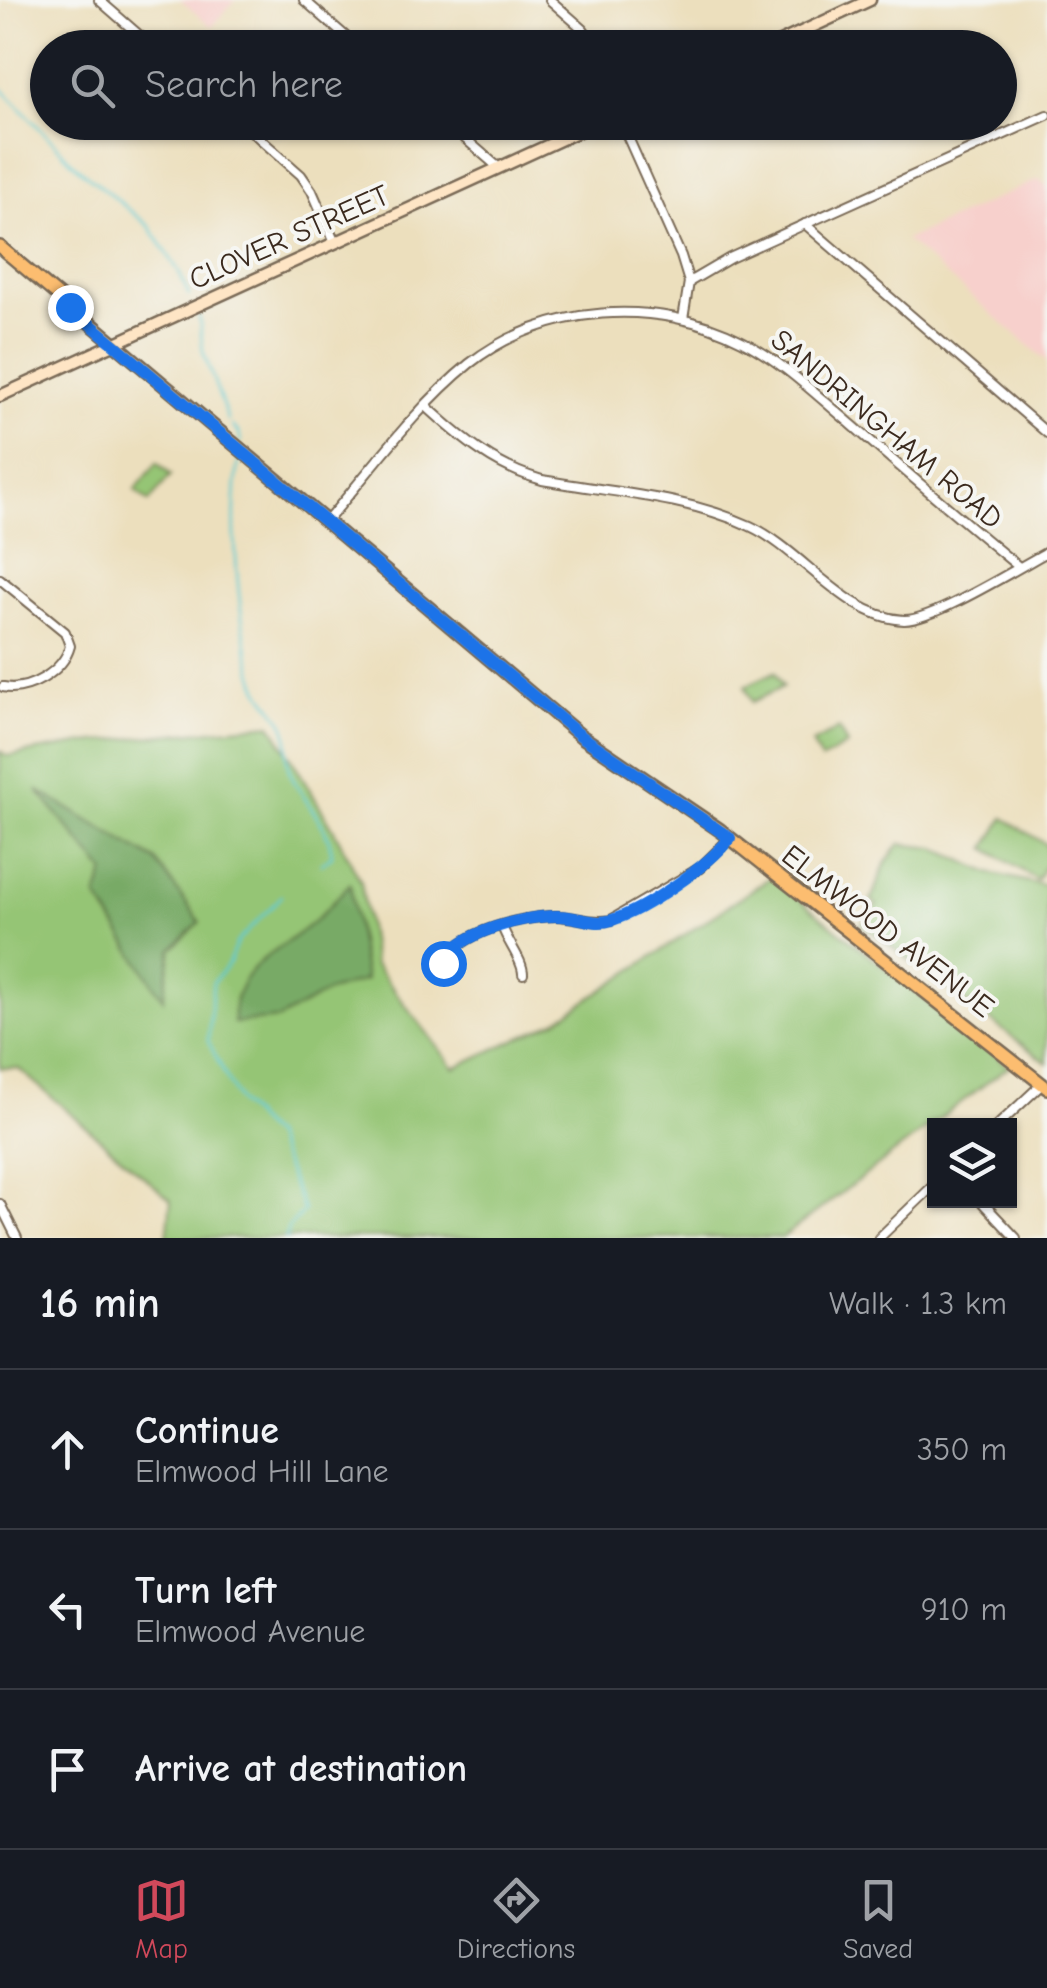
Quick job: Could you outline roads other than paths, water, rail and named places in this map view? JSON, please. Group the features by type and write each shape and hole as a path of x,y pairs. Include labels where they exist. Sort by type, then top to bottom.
{"main road":[{"path":"805,30 870,0"},
{"name":"CLOVER STREET","path":"0,396 560,140"},
{"name":"ELMWOOD AVENUE","path":"0,247 581,736 730,838 1044,1086"}],"street":[{"path":"99,0 133,30"},
{"path":"304,0 338,30"},
{"path":"550,0 584,30"},
{"path":"1017,129 1047,115"},
{"path":"261,140 301,175 335,243"},
{"path":"467,140 499,168"},
{"path":"630,140 689,282 683,319"},
{"path":"689,282 730,258 991,140"},
{"path":"805,224 1047,433"},
{"name":"SANDRINGHAM ROAD","path":"326,522 426,406 478,358 540,326 612,313 642,313 683,319 728,334 788,370 1018,568"},
{"path":"426,406 478,450 529,476 700,508 752,527 785,546 854,604 883,616 923,618 1047,552"},
{"path":"0,579 64,632 70,646 64,661 28,687 2,687"},
{"path":"442,980 443,963 454,948 502,926 546,916 588,922 611,920 711,860 730,838"},
{"path":"502,926 523,974"},
{"path":"1007,1118 1044,1086"},
{"path":"879,1238 927,1192"},
{"path":"0,1204 17,1238"},
{"path":"988,1208 1016,1238"}],"waterway":[{"path":"0,87 30,118"},
{"path":"51,140 77,167 149,226 178,270 189,295"},
{"path":"199,316 203,351 228,420"},
{"path":"232,426 241,443"},
{"path":"240,456 235,538 250,661 263,696 286,729 291,775 327,834 332,856 321,864"},
{"path":"282,896 237,942 228,965 213,982 208,1041 240,1104 273,1137 304,1211 288,1228 286,1238"}]}
